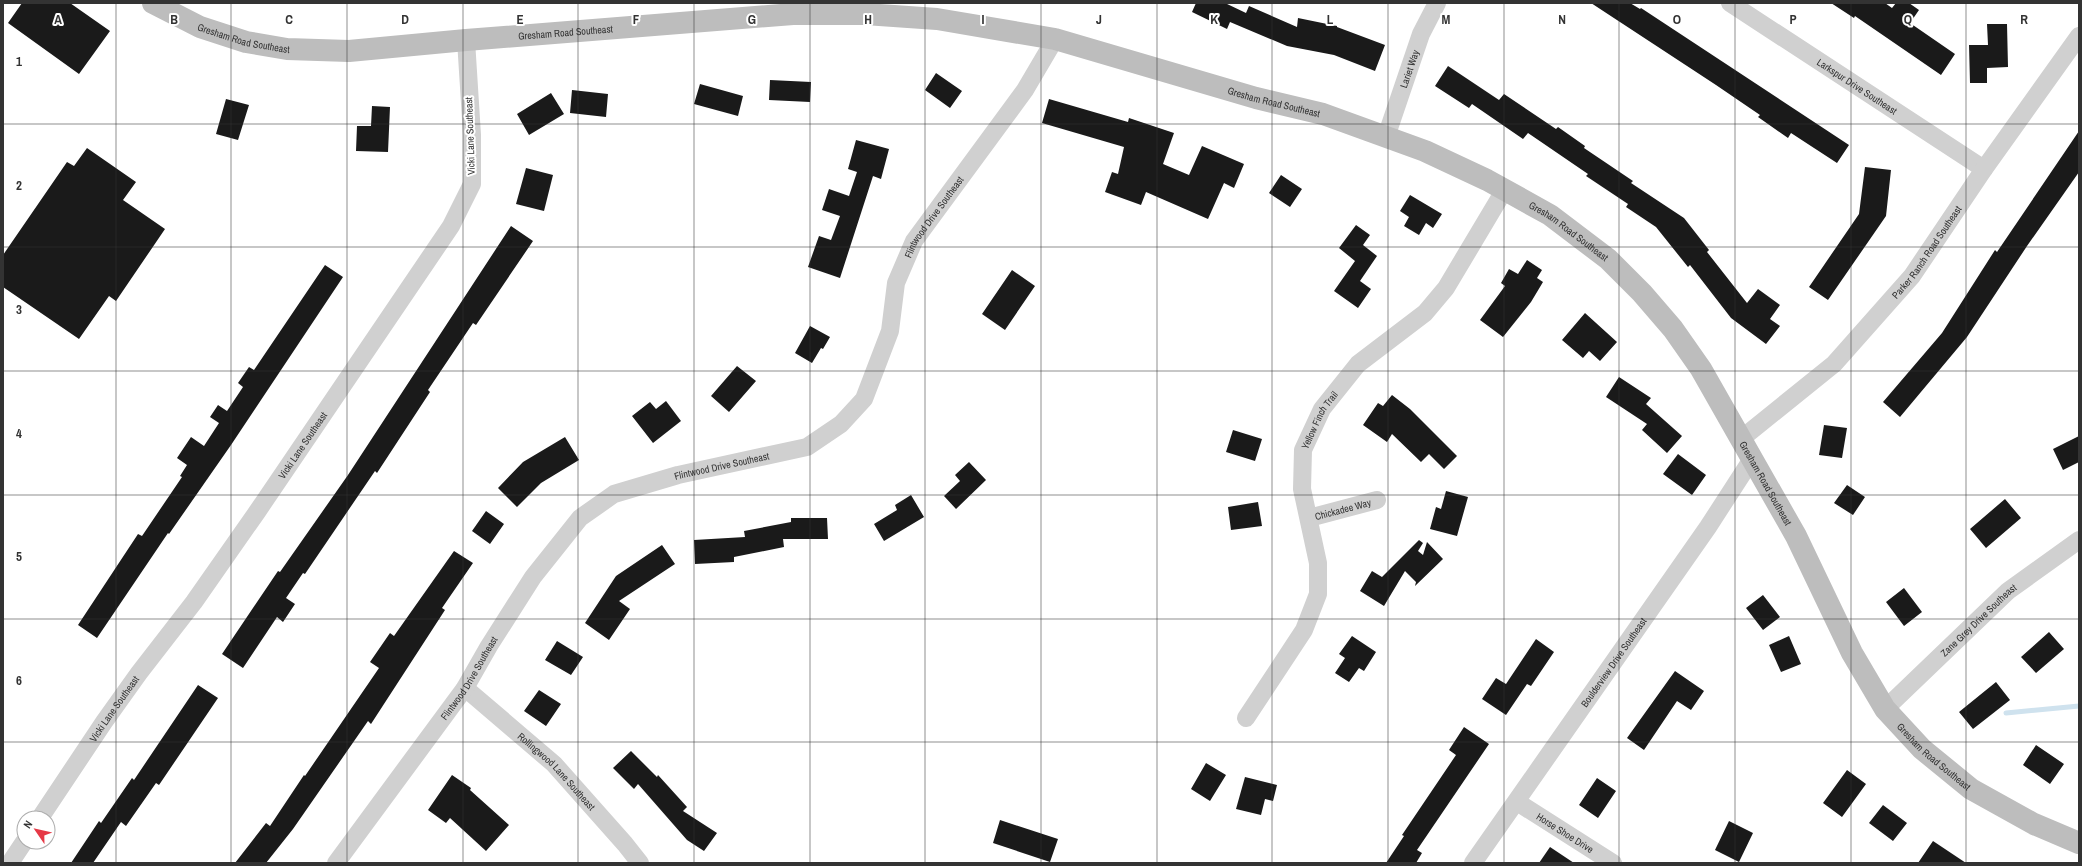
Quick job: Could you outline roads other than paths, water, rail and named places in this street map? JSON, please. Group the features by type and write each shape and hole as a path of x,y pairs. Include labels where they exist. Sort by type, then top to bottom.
{"street":[{"name":"Gresham Road Southeast","path":"153,3 178,17 223,35 287,49 350,51 466,40 793,14 865,14 937,19 1054,39 1248,96 1323,114 1425,151 1505,189 1550,215 1589,244 1642,293 1673,329 1701,369 1796,536 1852,653 1885,709 1922,749 1971,789 2034,824 2079,843"},
{"name":"Lariet Way","path":"1386,137 1421,34 1436,3"},
{"name":"Larkspur Drive Southeast","path":"1730,3 1984,169"},
{"name":"Parker Ranch Road Southeast","path":"1741,439 1834,364 1912,276 1984,169 2079,36"},
{"name":"Flintwood Drive Southeast","path":"336,863 465,688 532,577 580,518 614,494 678,475 807,447 840,424 864,399 890,331 896,283 914,241 1025,90 1054,39"},
{"name":"Vicki Lane Southeast","path":"45,810 104,722 139,673 194,602 239,538 451,226 472,184 472,135 466,40"},
{"name":"Yellow Finch Trail","path":"1246,718 1304,630 1318,594 1318,563 1310,518 1302,489 1303,450 1322,409 1358,364 1425,313 1446,288 1505,189"},
{"name":"Boulderview Drive Southeast","path":"1473,863 1708,526 1752,459"},
{"name":"Chickadee Way","path":"1310,518 1377,500"},
{"name":"Zane Grey Drive Southeast","path":"1885,709 2008,591 2079,540"},
{"name":"Rollingwood Lane Southeast","path":"465,688 554,764 640,863"},
{"name":"Horse Shoe Drive","path":"1517,802 1613,863"},
{"path":"10,863 19,850"}],"waterway":[{"path":"2006,713 2079,706"}]}
